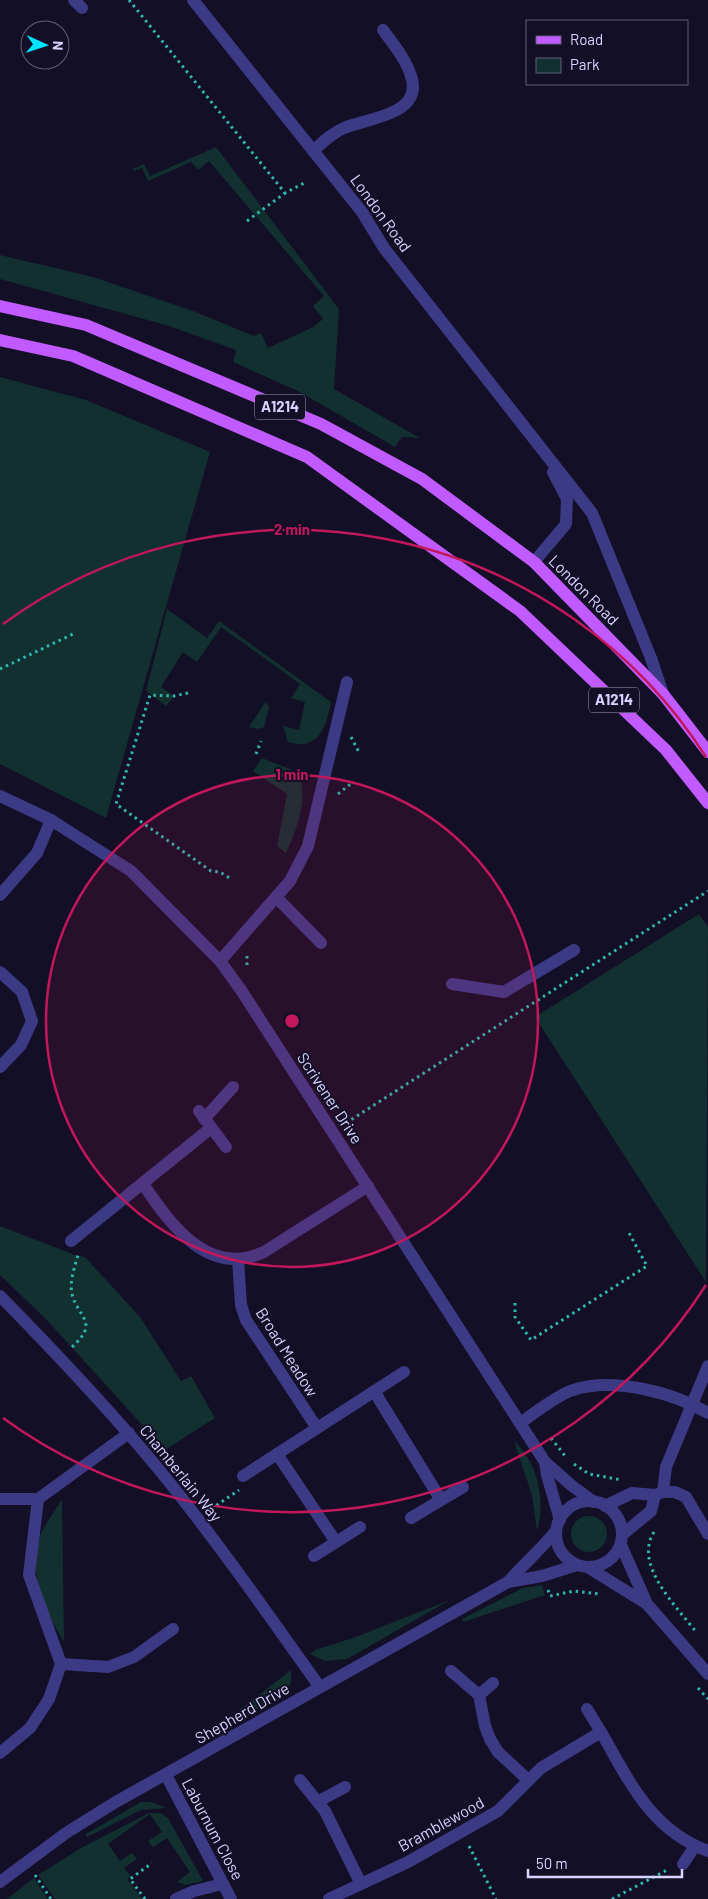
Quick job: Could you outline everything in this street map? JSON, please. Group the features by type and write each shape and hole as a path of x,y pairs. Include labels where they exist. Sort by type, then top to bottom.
{"main road":[{"name":"A1214","path":"0,306 86,324 321,424 422,479 534,562"},
{"name":"A1214","path":"0,340 73,356 307,457 520,611 666,750 708,803"},
{"name":"London Road","path":"534,562 663,694 708,752"}],"street":[{"name":"London Road","path":"193,0 362,212 384,248 592,513 651,658 663,694"},
{"path":"313,151 336,132 385,116 404,106 411,98 414,87 410,72 383,30"},
{"name":"London Road","path":"534,562 566,524 567,499 541,447"},
{"path":"220,961 290,881 308,846 347,682"},
{"name":"Scrivener Drive","path":"0,796 51,820 130,871 220,961 333,1131 545,1462 571,1485 600,1504"},
{"path":"0,895 37,853 51,820"},
{"path":"276,897 321,943"},
{"path":"452,984 504,992 574,950"},
{"path":"0,972 22,992 32,1021 21,1045 0,1067"},
{"path":"76,1244 116,1203 142,1184 234,1087"},
{"path":"205,1119 226,1147"},
{"path":"142,1184 165,1215 197,1248 224,1259 238,1259 264,1252 368,1186"},
{"name":"Broad Meadow","path":"238,1259 240,1305 246,1320 317,1428"},
{"name":"Chamberlain Way","path":"0,1296 129,1433 197,1517 319,1686"},
{"path":"583,1566 609,1561 622,1540 651,1511 659,1494 666,1467 708,1366"},
{"path":"243,1476 404,1372"},
{"path":"520,1423 572,1390 608,1386 650,1389 692,1404 708,1413"},
{"path":"374,1391 441,1500"},
{"path":"0,1499 38,1499 129,1433"},
{"path":"277,1454 336,1542"},
{"name":"Scrivener Drive","path":"545,1462 558,1525"},
{"path":"411,1518 463,1487"},
{"path":"708,1534 686,1497 674,1492 659,1494 632,1493 600,1504 574,1505 558,1525 558,1545 562,1554 647,1604 708,1674"},
{"path":"0,1753 30,1728 50,1699 61,1664 29,1575 38,1499"},
{"path":"600,1504 616,1515 621,1524 622,1540 647,1604"},
{"name":"Shepherd Drive","path":"508,1582 525,1563 540,1551 558,1525"},
{"path":"314,1556 360,1527"},
{"name":"Shepherd Drive","path":"0,1882 66,1833 319,1686 508,1582 583,1566"},
{"path":"61,1664 108,1667 134,1657 173,1629"},
{"path":"451,1671 479,1695 485,1726 490,1739 498,1752 527,1779"},
{"path":"479,1695 493,1683"},
{"path":"587,1709 637,1796 649,1810 695,1846 708,1851"},
{"name":"Bramblewood","path":"329,1899 408,1862 498,1811 527,1779 557,1756 601,1732"},
{"name":"Laburnum Close","path":"166,1775 231,1899"},
{"path":"300,1780 318,1801 361,1884"},
{"path":"318,1801 345,1787"},
{"path":"683,1864 695,1846"},
{"path":"176,1899 194,1891 223,1884"}],"path":[{"path":"129,0 286,193"},
{"path":"247,221 286,193 306,182"},
{"path":"0,668 73,634"},
{"path":"188,693 174,696 150,695 116,804 211,872 220,872 231,879"},
{"path":"256,754 260,741"},
{"path":"333,1131 708,891"},
{"path":"250,949 247,956 247,966 252,976"},
{"path":"342,1114 352,1130"},
{"path":"515,1303 515,1317 530,1340 647,1266 629,1233"},
{"path":"60,1358 80,1339 85,1329 85,1319 72,1291 76,1244"},
{"path":"550,1437 568,1459 589,1474 625,1480 632,1493"},
{"path":"197,1517 248,1484 243,1476"},
{"path":"647,1515 656,1529 648,1541 647,1557 657,1580 703,1641"},
{"path":"550,1596 574,1590 607,1596"},
{"path":"696,1685 708,1699"},
{"path":"461,1832 496,1899"},
{"path":"145,1899 130,1879 152,1863"},
{"path":"612,1899 683,1864"},
{"path":"34,1874 51,1899"}],"green space":[{"path":"216,147 339,309 334,389 420,438 402,437 395,447 300,392 233,362 236,350 169,326 0,279 0,255 93,277 193,311 254,336 261,333 268,348 313,327 323,319 313,306 324,296 209,161 198,170 191,162 148,181 142,168 134,171 133,169 144,164 150,176"},
{"path":"0,377 86,400 210,452 106,818 0,764"},
{"path":"167,609 207,638 219,621 331,702 327,720 320,734 308,743 288,742 283,726 299,730 305,702 291,698 300,684 221,627 197,662 183,652 161,687 174,696 166,706 146,691"},
{"path":"266,701 269,707 264,727 259,729 249,727"},
{"path":"262,758 295,771 300,779 302,788 301,811 286,853 277,846 287,794 253,771"},
{"path":"699,914 708,927 706,1282 535,1017"},
{"path":"0,1226 75,1255 85,1257 140,1317 181,1381 191,1376 215,1418 165,1450 45,1318 0,1275"},
{"path":"514,1441 529,1460 538,1483 541,1507 537,1531 532,1495"},
{"path":"62,1499 64,1642 50,1617 40,1591 36,1564 40,1536"},
{"path":"589,1516 601,1522 607,1534 601,1546 589,1552 577,1546 571,1534 577,1522"},
{"path":"542,1585 545,1595 463,1622 462,1619 523,1588"},
{"path":"450,1600 347,1659 325,1661 310,1654 315,1650 353,1638"},
{"path":"291,1670 291,1683 281,1695 230,1725 227,1720"},
{"path":"141,1802 152,1802 166,1808 141,1810 87,1837 86,1834"},
{"path":"149,1813 160,1813 168,1818 203,1881 185,1885 177,1882 190,1872 167,1838 153,1847 148,1841 162,1832 150,1814 108,1844 120,1861 132,1853 137,1859 124,1868 131,1876 127,1879 142,1899 55,1899 38,1875 81,1848"},
{"path":"34,1878 48,1899 7,1899"}]}
